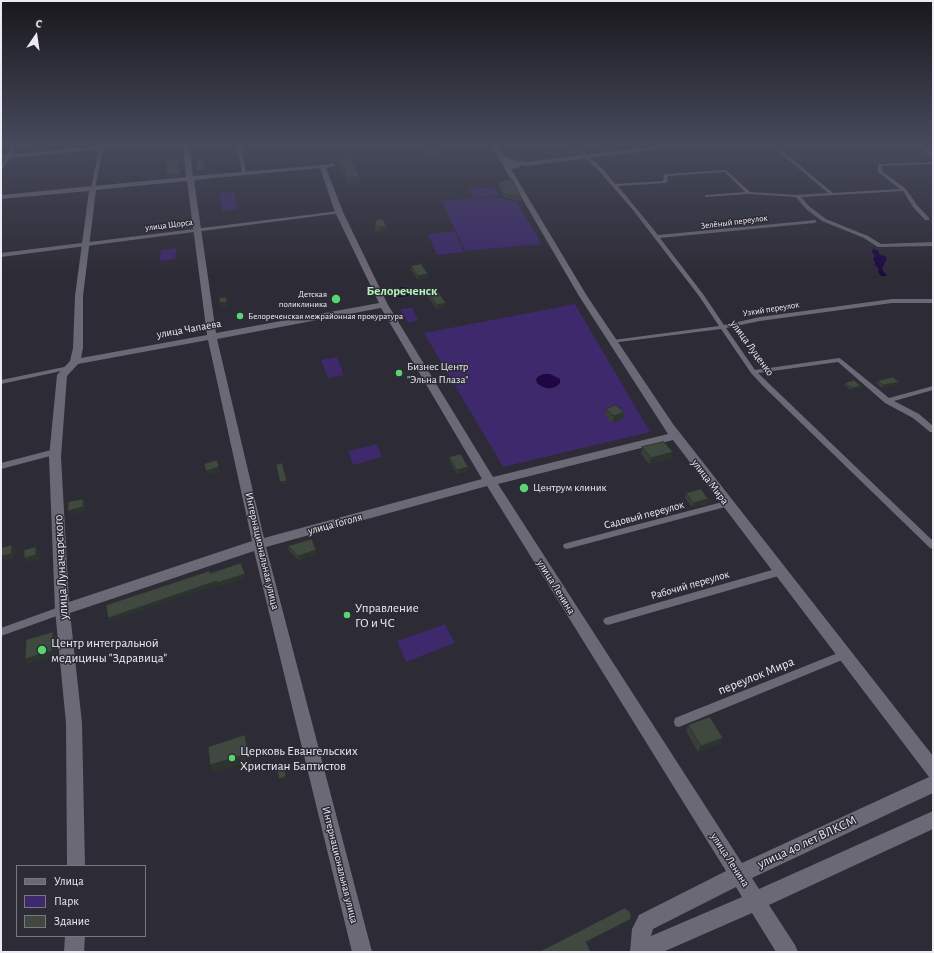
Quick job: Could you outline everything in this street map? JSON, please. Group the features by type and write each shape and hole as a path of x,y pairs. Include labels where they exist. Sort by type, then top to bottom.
{"street":[{"path":"1,197 78,189"},
{"name":"улица Луначарского","path":"76,865 74,723 62,610 55,452 62,375 72,365 78,348 79,296 93,189"},
{"name":"Интернациональная улица","path":"191,189 212,337 259,544 362,952"},
{"name":"улица Ленина","path":"335,189 342,209 339,212 384,305 490,482 788,952"},
{"name":"улица Мира","path":"521,189 583,296 675,436 726,504 933,770"},
{"name":"улица Луценко","path":"618,189 657,237 701,295 754,372 781,401 933,546"},
{"path":"745,189 749,193"},
{"path":"827,189 832,194"},
{"path":"707,196 749,193 797,196 904,190 915,206 927,219"},
{"path":"797,196 822,220 866,237 880,246 933,244"},
{"name":"улица Щорса","path":"1,255 339,212"},
{"name":"Зелёный переулок","path":"657,237 814,221"},
{"name":"Узкий переулок","path":"613,342 722,327 767,318 892,301 933,301"},
{"name":"улица Чапаева","path":"1,382 72,365 384,305"},
{"path":"754,372 839,360 888,401 916,416 933,430"},
{"path":"888,401 933,388"},
{"name":"улица Гоголя","path":"1,632 259,544 408,504 475,484 490,482 675,436"},
{"path":"1,466 55,452"},
{"name":"Садовый переулок","path":"567,546 726,504"},
{"name":"Рабочий переулок","path":"608,621 779,572"},
{"name":"переулок Мира","path":"678,722 843,655"},
{"name":"улица 40 лет ВЛКСМ","path":"933,784 739,874 646,922 642,929 642,952 933,820"},
{"path":"74,952 75,937"}],"green space":[{"path":"469,189 496,189 499,195 474,198"},
{"path":"235,192 237,209 222,211 220,193"},
{"path":"494,197 516,201 542,244 465,251 442,201"},
{"path":"454,231 464,252 437,255 428,234"},
{"path":"177,248 175,259 159,261 161,250"},
{"path":"575,304 650,432 503,467 424,333"},
{"path":"412,308 418,320 408,323 400,309"},
{"path":"337,357 344,375 328,378 321,360"},
{"path":"377,444 382,457 353,465 348,451"},
{"path":"445,624 455,643 406,662 397,641"}],"shaded area":[{"path":"873,248 879,251 879,254 887,258 882,269 887,276 881,276 878,272 879,269 875,265 873,259 875,255 872,253"},
{"path":"401,287 410,288 412,293 403,297 394,295 393,290"},
{"path":"544,374 550,374 560,379 558,386 548,388 542,387 537,383 536,379"}],"building":[{"path":"502,189 517,189 521,197 504,194"},
{"path":"383,219 386,226 379,227 375,225 376,220"},
{"path":"421,264 428,274 418,276 411,266"},
{"path":"437,290 446,303 437,305 427,292"},
{"path":"226,297 227,302 220,303 219,298"},
{"path":"893,377 899,382 883,385 877,381"},
{"path":"854,380 861,386 852,388 845,383"},
{"path":"616,405 624,412 614,416 606,409"},
{"path":"664,442 673,452 651,458 642,447"},
{"path":"461,454 468,467 457,470 449,457"},
{"path":"217,460 219,467 206,471 204,464"},
{"path":"282,463 287,481 280,482 276,465"},
{"path":"701,489 708,499 693,503 686,493"},
{"path":"83,499 83,507 68,511 68,502"},
{"path":"312,539 316,550 298,556 288,546"},
{"path":"12,545 11,554 1,556 1,548"},
{"path":"36,547 36,555 24,558 24,550"},
{"path":"241,563 245,574 217,583 217,581 108,618 106,605 209,571 210,573"},
{"name":"Центр интегральной медицины \"Здравица\"","path":"53,632 52,651 25,659 26,640"},
{"path":"710,717 723,738 701,746 688,725"},
{"path":"245,735 248,754 210,765 208,747"},
{"path":"284,767 286,776 279,779 277,769"},
{"path":"625,908 631,914 631,919 586,942 591,952 539,952"}],"place":[{"name":"Детская поликлиника","path":"336,299"},
{"name":"Белореченская межрайонная прокуратура","path":"240,316"},
{"name":"Бизнес Центр \"Эльна Плаза\"","path":"399,373"},
{"name":"Центрум клиник","path":"524,488"},
{"name":"Управление ГО и ЧС","path":"347,615"},
{"name":"Центр интегральной медицины \"Здравица\"","path":"42,650"},
{"name":"Церковь Евангельских Христиан Баптистов","path":"232,758"}],"district":[{"name":"Белореченск","path":"402,291"}]}
